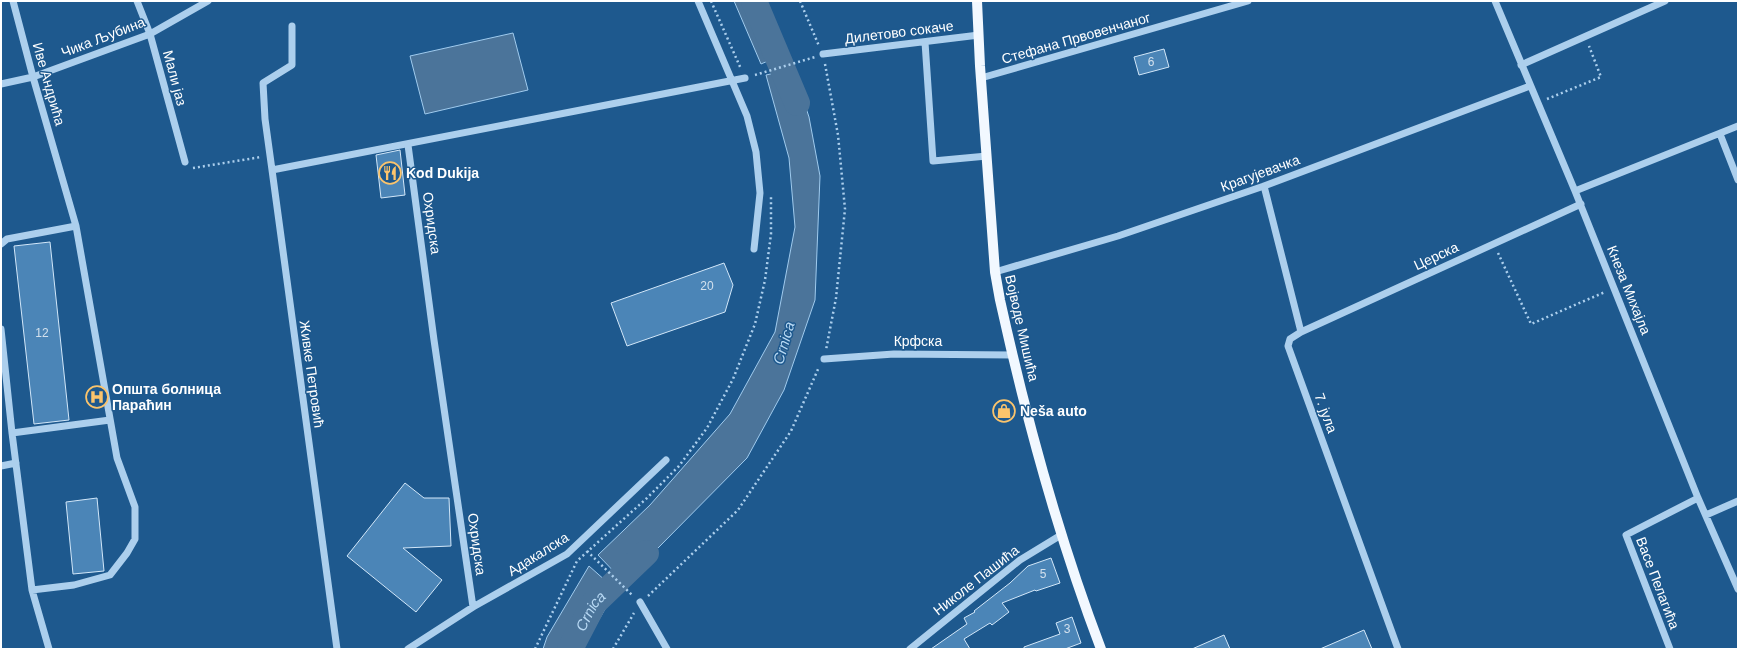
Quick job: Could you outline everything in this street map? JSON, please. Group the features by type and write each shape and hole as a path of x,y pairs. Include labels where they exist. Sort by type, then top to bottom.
{"main road":[{"name":"Војводе Мишића","path":"977,1 995,272 1013,355 1046,485 1061,535 1101,649"}],"street":[{"name":"Иве Андрића","path":"13,1 33,77 76,226 117,458 135,507 135,539 127,553 110,575 74,584 32,590"},
{"name":"Мали јаз","path":"137,1 150,34 185,162"},
{"name":"Чика Љубина","path":"1,84 33,77 150,34 208,1"},
{"path":"698,1 747,116 756,152 760,193 754,249"},
{"name":"Стефана Првовенчаног","path":"981,78 1248,1"},
{"name":"Кнеза Михајла","path":"1496,1 1521,65 1581,204 1698,498 1738,589"},
{"path":"1521,65 1662,2"},
{"name":"Живке Петровић","path":"292,26 292,65 263,84 264,102 337,649"},
{"name":"Дилетово сокаче","path":"823,54 979,35"},
{"path":"925,42 933,161 987,156"},
{"path":"272,170 745,78"},
{"name":"Крагујевачка","path":"995,272 1118,236 1264,186 1530,86"},
{"path":"1575,191 1738,126"},
{"path":"1720,134 1738,180"},
{"name":"Охридска","path":"408,144 473,608"},
{"path":"1264,186 1301,332"},
{"name":"Церска","path":"1301,332 1581,204"},
{"path":"1,244 7,239 76,226"},
{"path":"1,329 12,433 32,590 49,649"},
{"name":"7. јула","path":"1301,332 1290,340 1288,346 1398,649"},
{"name":"Крфска","path":"824,359 894,354 1013,355"},
{"path":"12,433 110,420"},
{"name":"Адакалска","path":"408,649 473,608 567,554 666,460"},
{"path":"1,466 16,462"},
{"name":"Васе Пелагића","path":"1670,649 1626,535 1698,498"},
{"path":"1706,515 1738,501"},
{"name":"Николе Пашића","path":"910,649 1020,560 1061,535"},
{"path":"640,602 667,649"}],"path":[{"path":"711,1 745,78"},
{"path":"613,649 640,602 738,510 791,431 824,359 836,298 845,209 838,135 823,54 800,1"},
{"path":"1538,103 1601,77 1585,36"},
{"path":"754,75 823,54"},
{"path":"185,162 189,168 270,156"},
{"path":"535,649 577,561 679,466 707,428 732,378 755,324 765,280 771,234 771,192"},
{"path":"1494,246 1531,324 1614,288"},
{"path":"1496,250 1498,254"},
{"path":"588,552 640,602"}],"water":[{"path":"734,1 764,1 786,53 761,64"},
{"path":"513,33 528,90 425,114 410,56"},
{"path":"793,69 809,117 820,176 815,300 784,390 747,458 659,547 623,581 598,555 650,505 730,414 775,332 795,227 789,158 766,75"},
{"path":"589,566 616,590 582,649 543,649 547,637"}],"building":[{"path":"1164,49 1169,67 1139,75 1134,57"},
{"name":"Kod Dukija","path":"400,150 405,195 381,198 376,155"},
{"path":"50,242 69,420 34,424 14,246"},
{"path":"724,263 733,285 725,312 627,346 611,303"},
{"path":"405,483 424,498 449,498 451,546 403,548 442,580 416,612 347,556"},
{"path":"97,498 104,571 73,574 66,502"},
{"path":"1051,558 1060,583 1036,591 1035,590 1002,603 1009,612 992,625 990,623 964,639 970,649 931,649 967,624 964,618 975,612 974,611 1010,583 1028,566"},
{"path":"1072,617 1081,643 1065,649 1024,649 1024,647 1060,634 1056,623"},
{"path":"1364,630 1372,649 1320,649"},
{"path":"1224,635 1230,649 1192,649"}],"waterway":[{"name":"Crnica","path":"754,1 797,103"},
{"name":"Crnica","path":"570,649 594,603 646,553"}],"place":[{"name":"Kod Dukija","path":"390,173"},
{"name":"Општа болница Параћин","path":"97,397"},
{"name":"Neša auto","path":"1004,411"}]}
